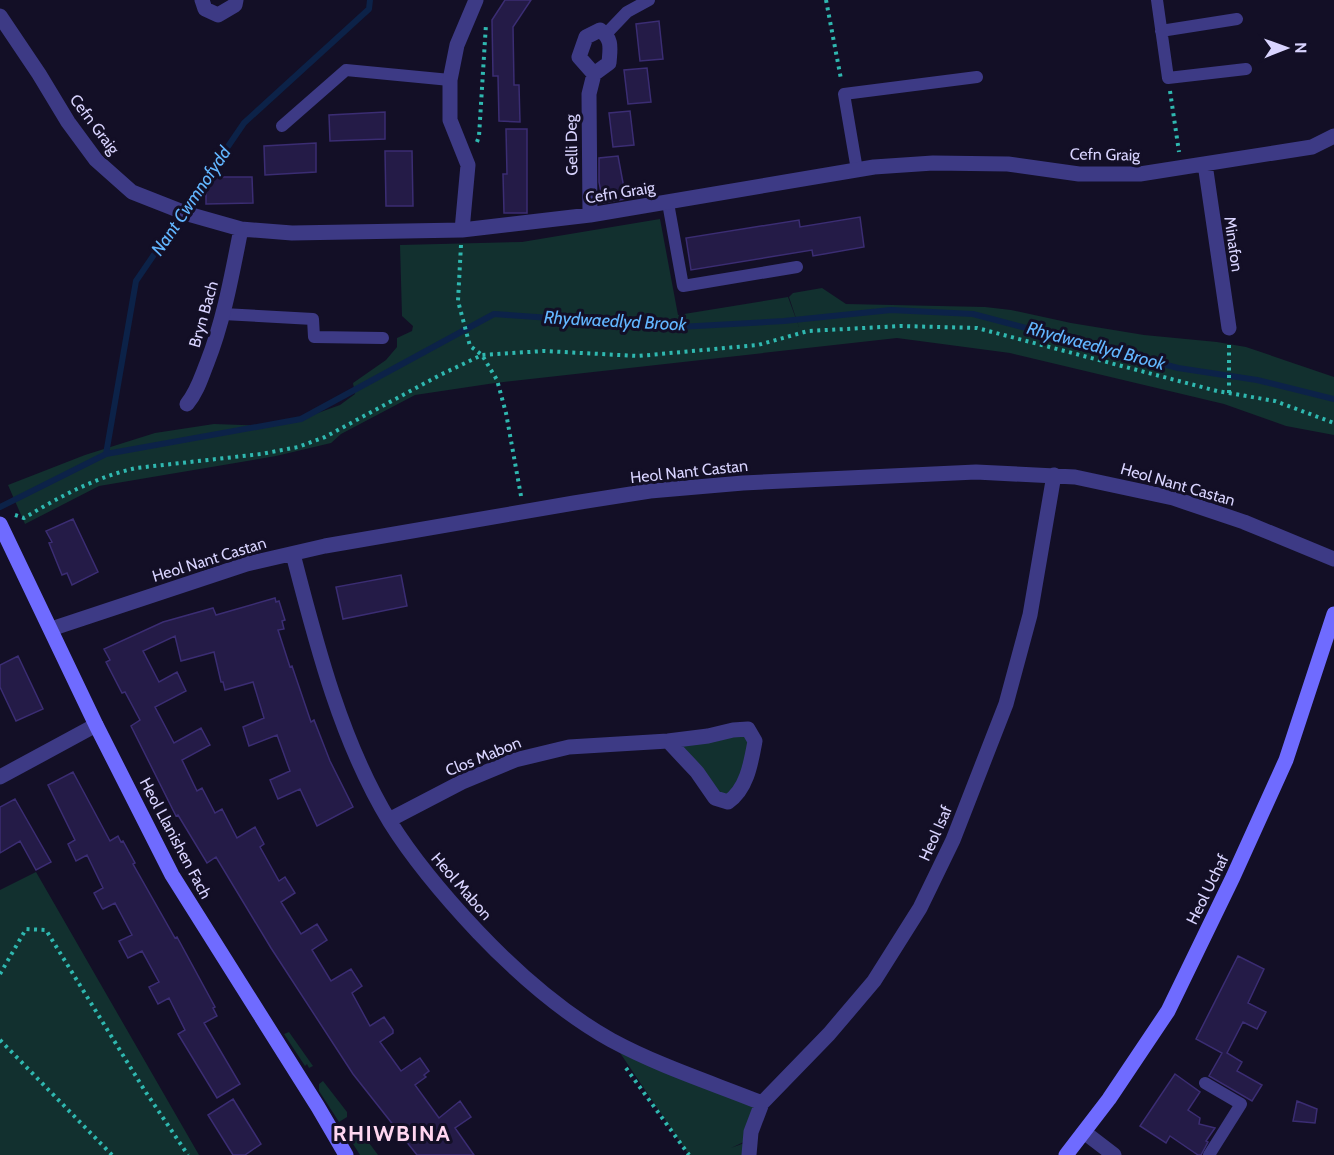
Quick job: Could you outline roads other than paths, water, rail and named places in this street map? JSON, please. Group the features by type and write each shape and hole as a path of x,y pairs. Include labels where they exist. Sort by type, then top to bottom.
{"street":[{"path":"202,0 205,9 218,15 235,5 236,0"},
{"path":"462,230 468,165 450,120 450,80 457,45 476,0"},
{"name":"Cefn Graig","path":"0,16 68,122 96,160 132,192 188,214 241,229 292,233 462,230 590,215 857,170 933,163 1008,164 1079,174 1140,174 1312,147 1334,136"},
{"path":"594,74 579,57 586,37 600,30 606,34"},
{"name":"Gelli Deg","path":"590,215 589,94 594,74 609,63 611,42 606,34"},
{"name":"Minafon","path":"1205,164 1229,328"},
{"name":"Bryn Bach","path":"186,404 195,394 214,345 241,229"},
{"name":"Heol Nant Castan","path":"51,629 247,564 325,546 650,491 743,483 976,472 1054,475 1103,481 1173,498 1244,522 1334,559"},
{"name":"Heol Isaf","path":"748,1155 751,1132 762,1103 829,1034 874,981 920,908 953,840 1006,704 1030,615 1054,475"},
{"name":"Heol Llanishen Fach","path":"4,521 96,725 172,875 346,1155"},
{"name":"Heol Mabon","path":"293,554 317,647 336,704 366,774 389,820 414,858 464,918 532,984 608,1038 639,1054 762,1103"},
{"name":"Heol Uchaf","path":"1066,1155 1109,1099 1168,1011 1233,878 1286,760 1334,614"},
{"path":"0,777 96,725"},
{"name":"Clos Mabon","path":"389,820 462,782 515,760 569,747 668,741 748,729 755,741 751,766 737,795 728,802 715,798 697,771 668,741"},
{"path":"1084,1132 1114,1155"}],"lane":[{"path":"606,34 627,12 649,0"},
{"path":"1157,0 1168,78 1246,69"},
{"path":"1161,31 1237,19"},
{"path":"282,126 346,70 450,80"},
{"path":"857,170 844,94 977,77"},
{"path":"668,203 682,286 797,267"},
{"path":"223,314 313,319 314,337 383,338"},
{"path":"1205,1083 1241,1104 1209,1155"}],"waterway":[{"name":"Nant Cwmnofydd","path":"106,454 136,281 244,123 369,9 370,0"},
{"name":"Rhydwaedlyd Brook","path":"0,507 106,454 301,419 494,314 679,327 784,321 891,310 973,314 1178,368 1257,380 1334,399"}],"district":[{"name":"RHIWBINA","path":"392,1133"}]}
